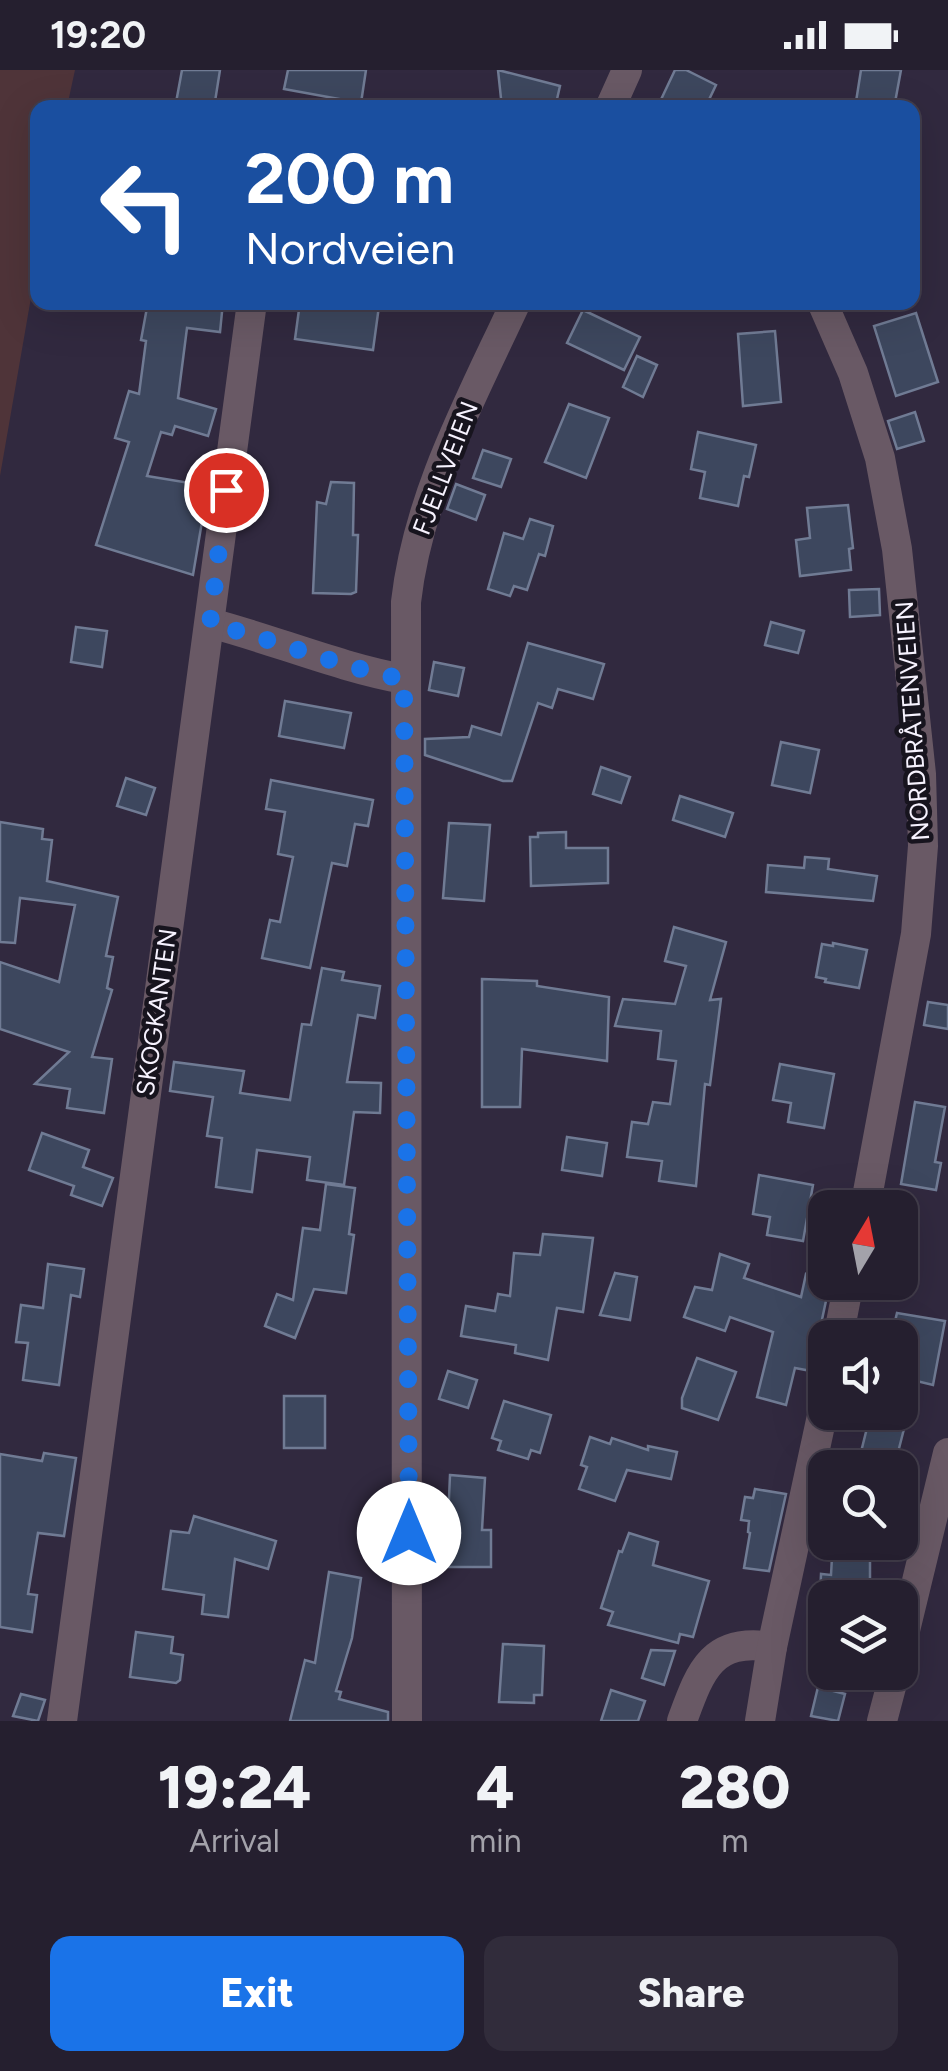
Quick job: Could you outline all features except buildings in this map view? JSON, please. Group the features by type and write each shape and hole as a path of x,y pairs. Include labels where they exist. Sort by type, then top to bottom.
{"street":[{"path":"614,100 627,70"},
{"name":"SKOGKANTEN","path":"62,1721 251,310"},
{"name":"FJELLVEIEN","path":"408,1721 406,602 419,528 439,468 512,310"},
{"name":"NORDBRÅTENVEIEN","path":"825,310 852,373 880,458 898,549 921,774 923,846 916,934 867,1190"},
{"path":"210,624 404,679"},
{"path":"760,1721 772,1646 819,1430"},
{"path":"917,1580 948,1453"},
{"path":"682,1721 698,1676 711,1660 734,1647 772,1646"},
{"path":"882,1721 890,1690"}],"shaded area":[{"path":"0,70 75,70 69,100 30,100 30,303 0,476"}],"route":[{"path":"226,490 210,624 404,679 409,1533"}]}
